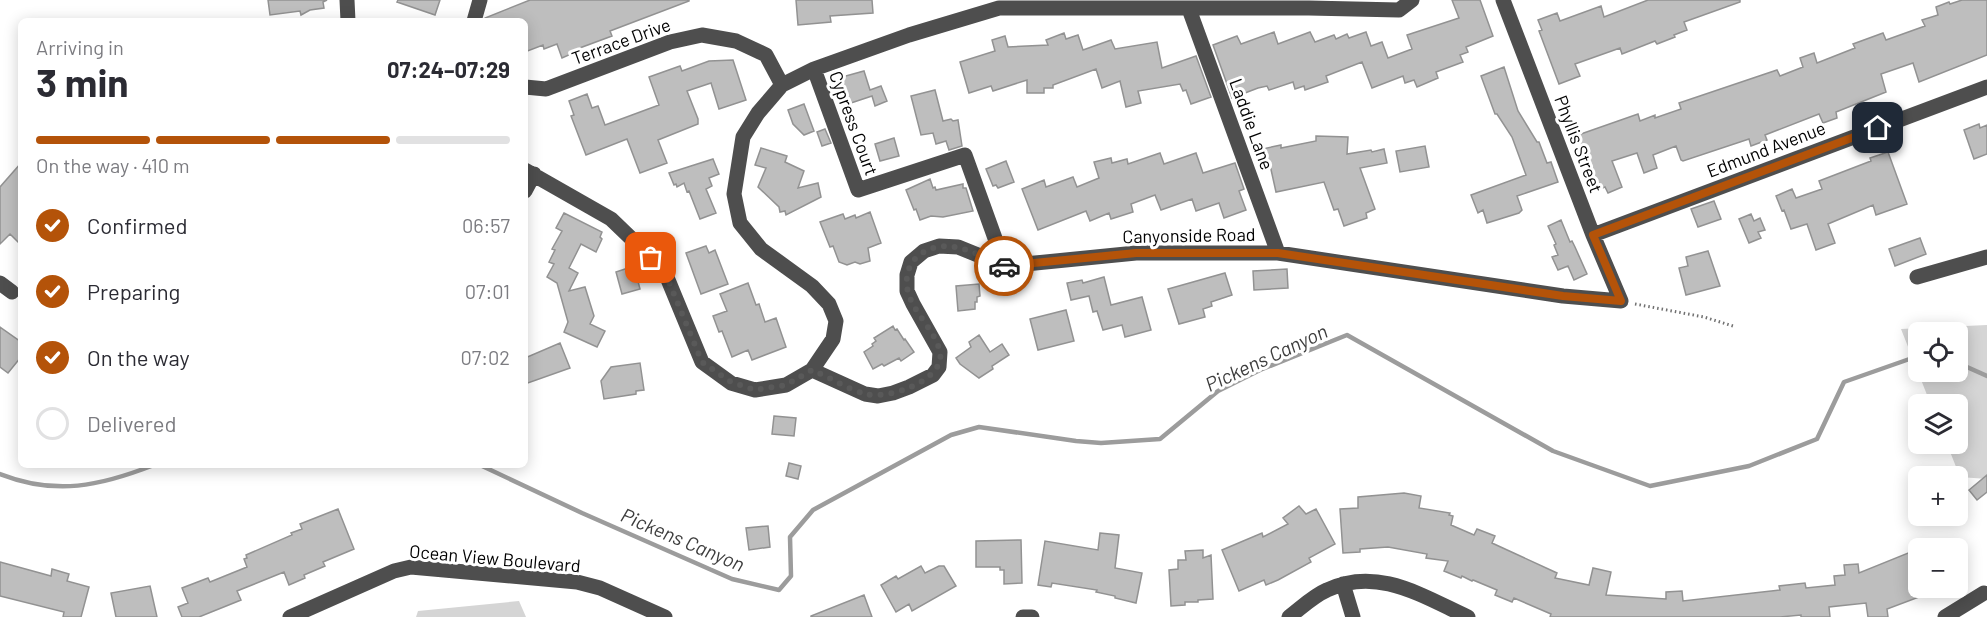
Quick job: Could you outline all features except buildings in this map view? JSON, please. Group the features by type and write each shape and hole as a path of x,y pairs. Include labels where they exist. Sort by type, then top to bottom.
{"street":[{"path":"347,0 348,18"},
{"path":"475,18 480,0"},
{"path":"530,172 611,219 664,270 702,362 731,382 755,390 786,385 812,370 833,339 836,321 829,304 812,286 761,249 740,223 734,194 743,137 758,113 782,85 814,69 909,35 999,8 1082,4 1189,9 1399,10 1412,0"},
{"name":"Phyllis Street","path":"1503,0 1593,235 1621,301"},
{"name":"Laddie Lane","path":"1189,9 1278,253"},
{"name":"Terrace Drive","path":"528,87 546,89 669,42 702,35 736,41 766,55 782,85"},
{"name":"Cypress Court","path":"814,69 858,190 965,155 1005,267"},
{"name":"Edmund Avenue","path":"1593,235 1987,87"},
{"name":"Canyonside Road","path":"812,370 865,394 878,396 893,393 933,375 939,367 940,352 913,304 908,291 907,275 911,262 924,251 939,246 958,247 1005,267 1136,253 1278,253 1563,296 1621,301"},
{"path":"1917,277 1987,257"},
{"name":"Ocean View Boulevard","path":"290,617 370,580 411,567 576,582 600,588 665,617"},
{"path":"1289,617 1320,594 1343,584 1359,581 1378,581 1406,588 1467,617"},
{"path":"1343,584 1353,617"},
{"path":"1945,617 1984,593"},
{"path":"1023,617 1032,617"}],"path":[{"path":"1621,301 1704,317 1733,326"}],"shaded area":[{"path":"1987,325 1987,479 1968,478 1968,466 1956,466 1951,454 1968,454 1968,394 1927,394 1922,382 1968,382 1968,326"},
{"path":"1901,329 1908,329 1908,347"},
{"path":"519,601 526,617 416,617 418,611"}],"waterway":[{"name":"Pickens Canyon","path":"486,468 732,579 779,590 791,576 790,537 813,510 951,435 979,427 1101,443 1160,439 1218,391 1260,370 1347,335 1553,451 1650,486 1749,466 1817,439 1844,382 1908,360"},
{"name":"Pickens Canyon","path":"1968,367 1987,376"},
{"name":"Pickens Canyon","path":"0,474 40,485 78,486 115,478 145,468"}],"way so far":[{"path":"651,258 664,270 702,362 731,382 755,390 786,385 812,370 865,394 878,396 909,387 933,375 941,360 936,343 908,291 907,275 911,262 924,251 939,246 958,247 1004,266"}],"route":[{"path":"1004,266 1136,253 1278,253 1563,296 1621,301 1593,235 1878,128"}]}
